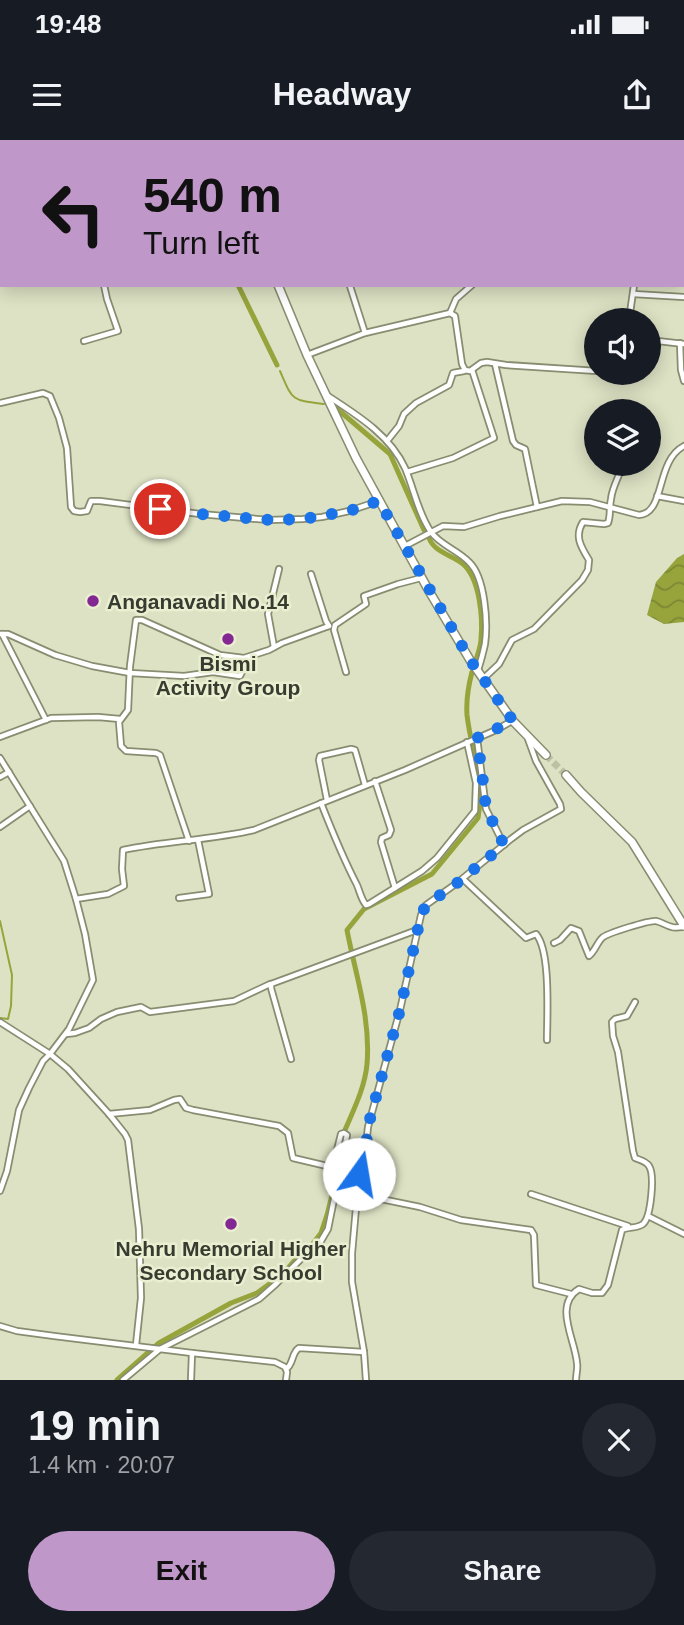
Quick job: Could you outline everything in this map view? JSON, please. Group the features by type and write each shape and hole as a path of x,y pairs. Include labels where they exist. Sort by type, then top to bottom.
{"main road":[{"path":"279,287 324,393 356,458 422,578 477,671 513,721 546,755"},
{"path":"566,775 632,842 684,926"}],"street":[{"path":"84,341 118,331 104,287"},
{"path":"350,287 365,333"},
{"path":"450,313 456,299 470,287"},
{"path":"631,308 634,287"},
{"path":"633,294 684,297"},
{"path":"307,355 365,333 450,313 455,316 465,370"},
{"path":"661,341 682,343 681,370 684,381"},
{"path":"387,441 404,414 416,402 449,385 453,373 472,370 484,362 584,370"},
{"path":"495,364 513,440 516,445 525,449 537,507"},
{"path":"407,472 453,458 495,438 472,370"},
{"path":"0,403 43,393 50,396 67,448 71,507 74,511 87,511 91,501 100,501 200,514 269,520 303,519 349,511 379,501"},
{"path":"324,393 349,409 387,441 407,472 431,532 470,562 479,577 484,601 485,641 477,671"},
{"path":"405,546 443,526 464,527 562,501 590,502 643,515 651,510 672,455 684,446"},
{"path":"483,679 499,664 512,640 534,629 582,580 588,570 589,560 579,542 581,524 607,524 611,513 612,491 618,476"},
{"path":"657,496 684,501"},
{"path":"274,647 268,614 279,569"},
{"path":"311,574 346,672"},
{"path":"189,841 160,755 122,749 119,726 120,719 128,710 135,623 142,620 220,655 250,657 331,626 366,604 364,596 422,578"},
{"path":"46,720 1,634 8,634 92,666 130,673 184,676 213,672 240,676 250,657"},
{"path":"0,737 46,720 63,717 120,719"},
{"path":"76,900 108,894 124,886 123,850 254,830 375,782 513,721"},
{"path":"366,1380 352,1282 353,1230 368,1126 400,1010 421,915 426,905 523,830 561,809 536,761 526,734"},
{"path":"476,739 486,808 504,845"},
{"path":"365,785 355,750 320,756 324,801 340,852 366,905 422,871 437,858 475,811 476,783 468,742"},
{"path":"0,758 64,861 76,900 93,980 78,1013 43,1061 19,1110 7,1171 0,1189"},
{"path":"0,777 9,772"},
{"path":"375,782 391,831 381,842 395,888"},
{"path":"0,827 30,806"},
{"path":"179,898 209,894 198,840"},
{"path":"463,879 526,938 536,934 541,941 545,962 547,1040"},
{"path":"554,943 571,928 579,931 589,956 604,936 617,931 652,920 669,927 684,926"},
{"path":"65,1034 84,1030 101,1018 138,1007 150,1012 234,1001 271,984 418,929"},
{"path":"271,984 291,1059"},
{"path":"531,1194 628,1226 641,1226 648,1216 651,1169 647,1163 635,1158 618,1052 612,1035 613,1020 627,1016 635,1002"},
{"path":"0,1022 50,1054 68,1069 109,1114 128,1140 139,1229 141,1298 136,1345"},
{"path":"109,1114 150,1110 180,1099 186,1108 193,1110 279,1126 289,1133 293,1158 327,1166 334,1162 341,1134 347,1135 328,1229 318,1245 258,1299 159,1349 123,1380"},
{"path":"357,1194 420,1207 461,1220 532,1231 536,1285 571,1294"},
{"path":"648,1216 684,1234"},
{"path":"576,1380 578,1363 568,1322 567,1303 571,1294 579,1289 602,1293 608,1284 621,1234 628,1226"},
{"path":"0,1326 17,1331 275,1362 285,1367 286,1380"},
{"path":"286,1369 291,1365 295,1351 299,1348 364,1352"},
{"path":"191,1380 192,1353"}],"water":[{"path":"684,554 684,622 664,624 647,615 656,582 677,558"}],"waterway":[{"path":"239,287 277,365"},
{"path":"280,371 294,397 324,404"},
{"path":"336,408 390,454 424,530"},
{"path":"429,538 439,550 463,564 477,589 481,642 476,660"},
{"path":"345,1130 364,1081 368,1047 365,1013 347,930 364,909 432,874 478,818 479,779 467,709 472,672"},
{"path":"0,921 12,975 8,1019 0,1018"},
{"path":"117,1380 159,1343 231,1303 257,1293 283,1274 311,1246 321,1233 327,1215 343,1136"}],"tunnel":[{"path":"546,755 566,775"}],"place":[{"name":"Anganavadi No.14","path":"93,601"},
{"name":"Bismi Activity Group","path":"228,639"},
{"name":"Nehru Memorial Higher Secondary School","path":"231,1224"}],"route":[{"path":"160,509 269,520 303,519 349,511 379,501 470,660 513,721 477,738 486,808 504,845 426,905 421,915 400,1010 368,1126 359,1174"}]}
